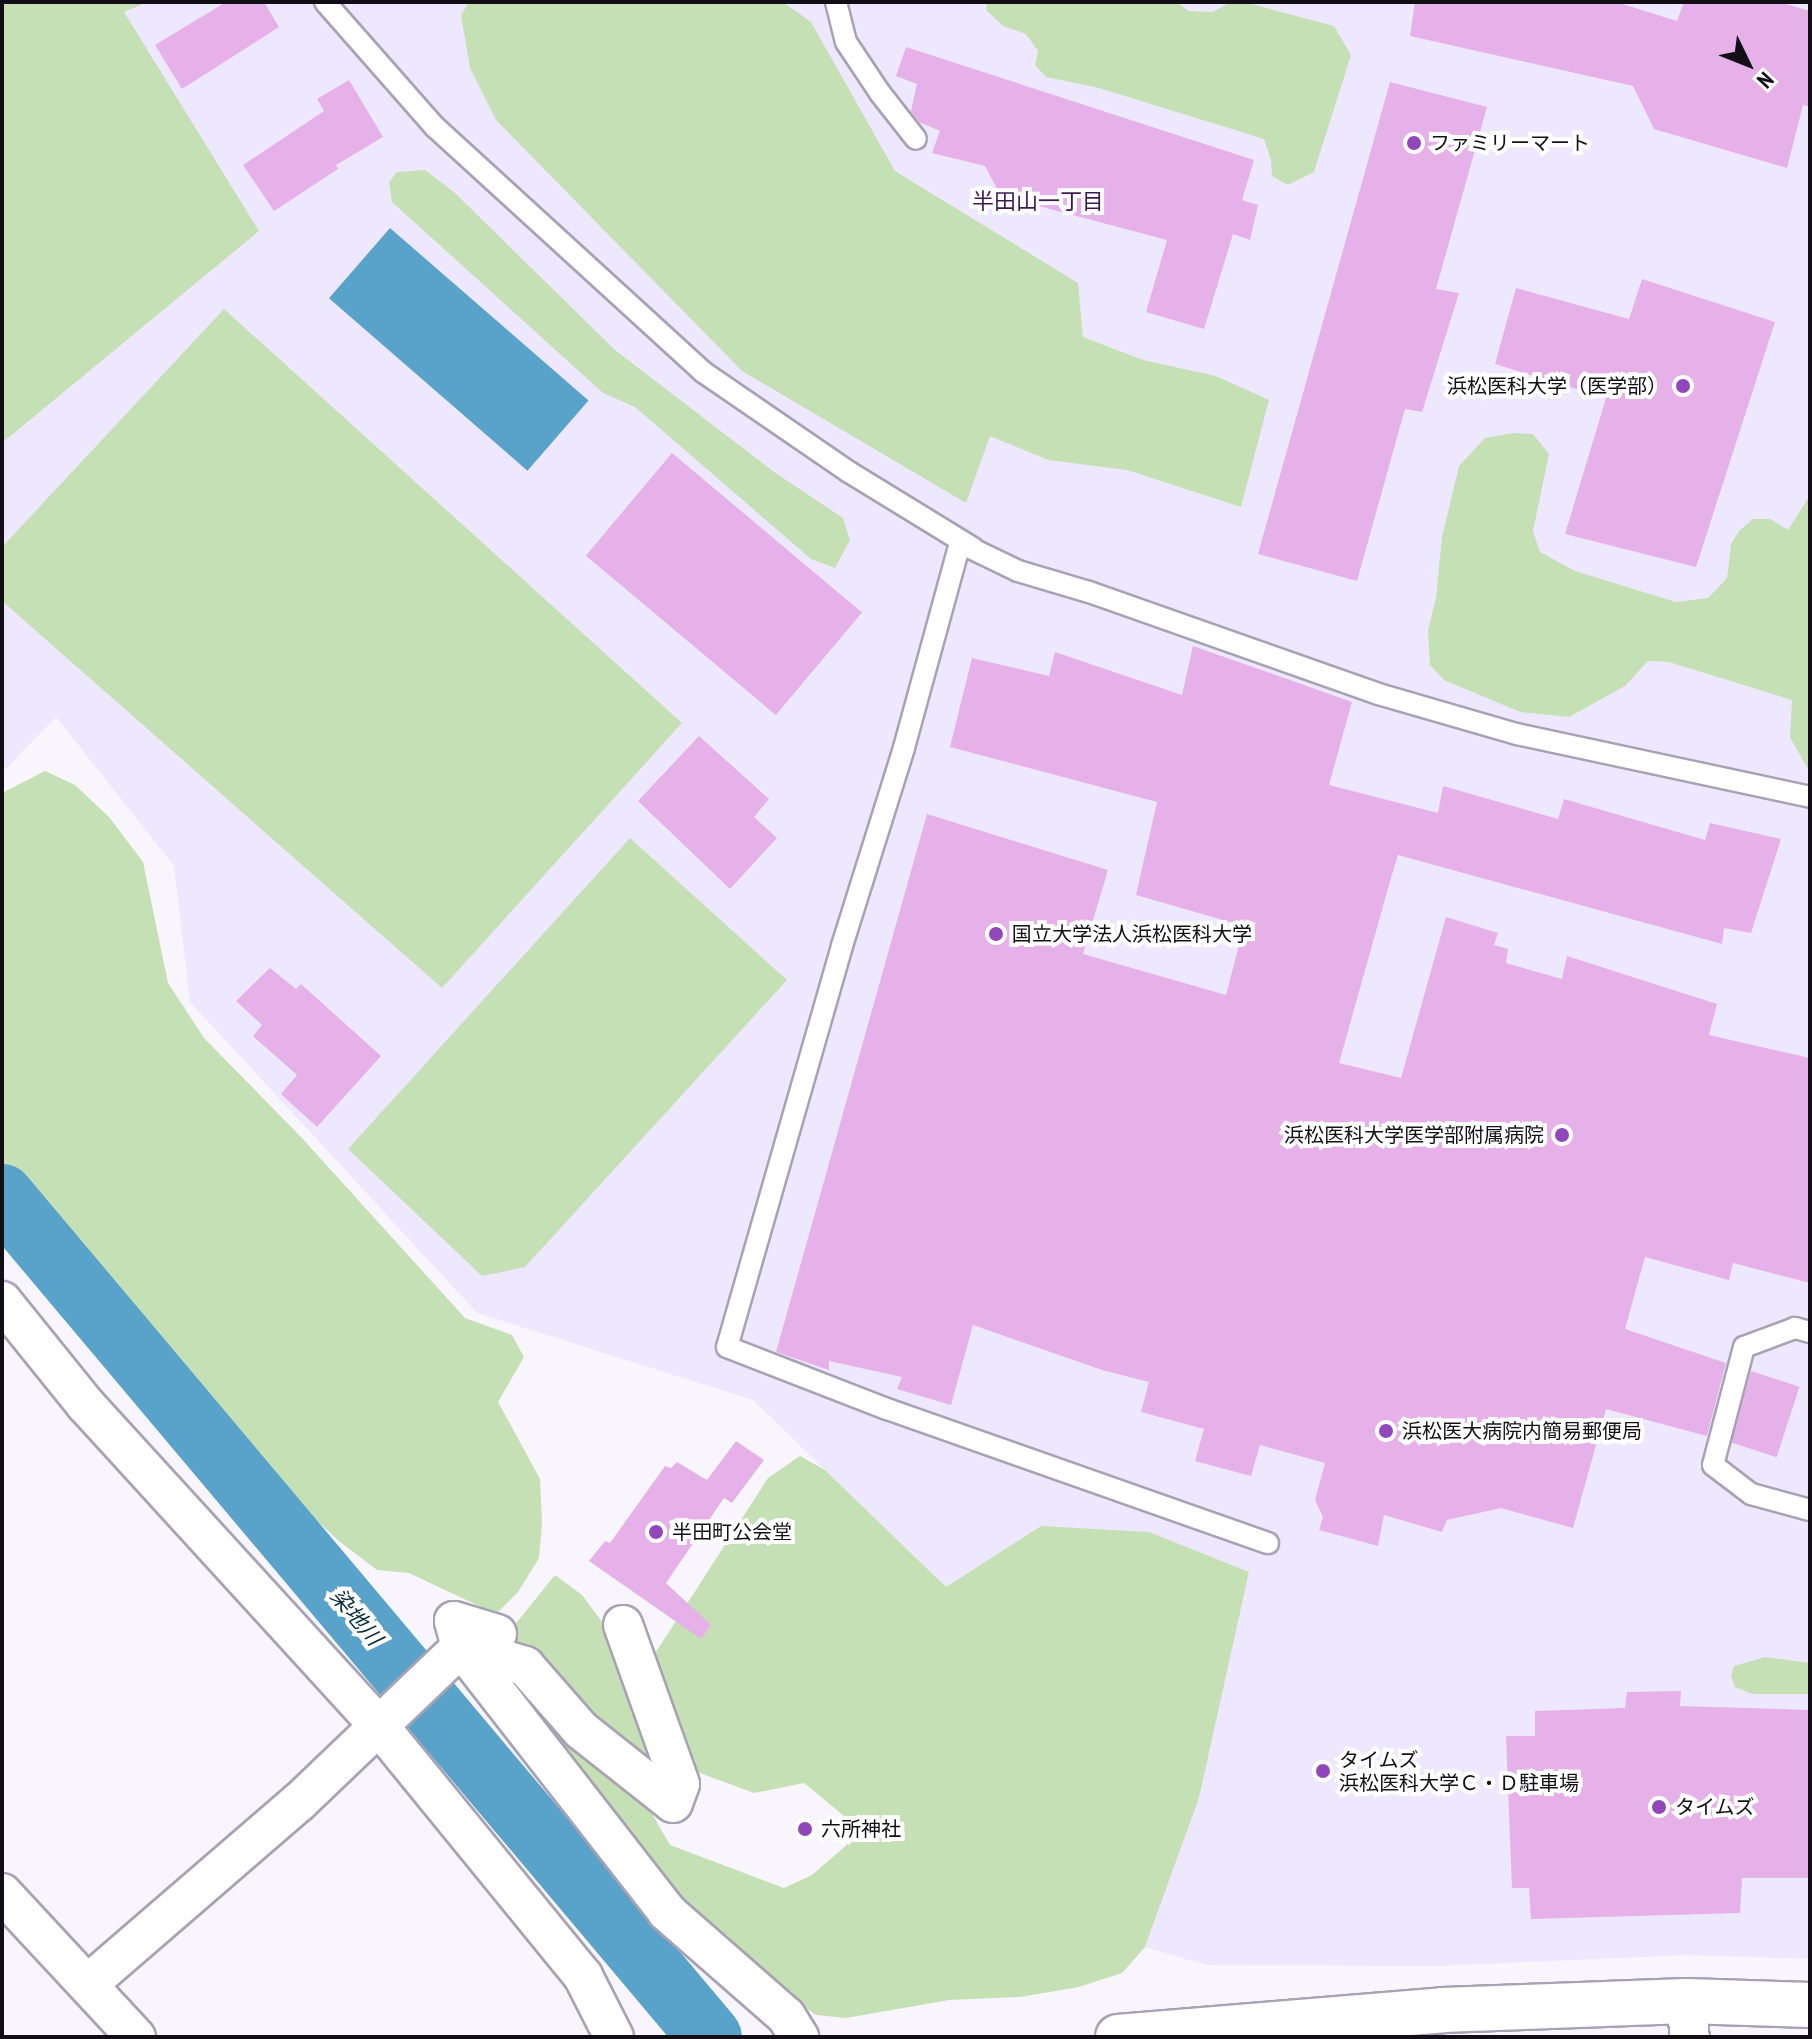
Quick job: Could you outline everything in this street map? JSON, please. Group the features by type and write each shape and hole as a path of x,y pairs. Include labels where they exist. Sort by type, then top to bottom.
{"street":[{"path":"2,1301 86,1405 383,1721 583,1976 614,2037"},
{"path":"497,1634 454,1621 456,1652 667,1912 786,2016 799,2037"},
{"path":"456,1652 525,1666 581,1730 673,1803 680,1784 623,1625"},
{"path":"88,1984 299,1802 456,1652"},
{"path":"2,1893 136,2037"},
{"path":"1118,2037 1444,2023 1688,2019 1810,2005"}],"lane":[{"path":"325,2 347,32 435,127 703,372 849,472 976,549 960,543"},
{"path":"836,2 846,42 916,139"},
{"path":"960,543 1018,571 1089,592 1378,694 1517,734 1810,797"},
{"path":"960,543 904,748 842,946 727,1347 887,1409 1268,1543"},
{"path":"1810,1332 1795,1328 1744,1347 1713,1465 1751,1494 1810,1510"}],"shaded area":[{"name":"国立大学法人浜松医科大学","path":"2,2 1810,2 1810,1959 1686,1955 1437,1966 1206,1965 1145,1947 1199,1798 1212,1737 1041,1526 946,1587 753,1400 477,1313 190,1002 174,866 56,717 2,773"}],"green space":[{"path":"2,2 148,2 124,12 259,231 2,443"},
{"path":"469,2 783,2 811,22 895,171 1078,283 1083,337 1143,360 1216,376 1269,400 1241,507 1127,470 1048,460 990,436 966,503 742,371 496,120 470,68 461,15"},
{"path":"987,2 1176,2 1189,11 1212,12 1231,2 1244,2 1334,26 1351,55 1314,172 1288,185 1272,176 1271,160 1264,139 1099,88 1046,77 1035,65 1038,51 1026,34 1003,26 986,10"},
{"path":"425,170 455,193 615,350 774,472 843,518 850,540 835,568 811,559 635,407 603,393 392,202 389,182 397,172"},
{"path":"224,309 682,723 442,988 2,601 2,547"},
{"path":"1513,433 1533,434 1549,454 1533,531 1540,552 1575,571 1676,602 1708,598 1727,578 1731,544 1739,531 1753,519 1770,519 1788,530 1810,495 1810,773 1790,737 1792,700 1669,662 1648,661 1625,686 1569,717 1520,712 1444,680 1430,665 1428,630 1436,598 1442,537 1459,466 1485,438"},
{"path":"45,771 75,785 109,817 143,862 168,983 204,1038 301,1137 465,1318 512,1335 524,1357 498,1402 540,1479 542,1523 539,1558 518,1592 496,1614 409,1573 377,1570 339,1541 239,1450 100,1294 2,1173 2,793"},
{"path":"630,838 787,980 525,1267 482,1276 348,1149"},
{"path":"800,1456 825,1470 946,1587 1041,1526 1149,1532 1249,1572 1199,1798 1145,1947 1122,1973 1079,1987 1020,1997 949,2000 846,2018 816,2015 752,1970 677,1908 483,1663 523,1677 650,1810 670,1845 784,1888 812,1875 850,1842 844,1816 804,1783 754,1793 697,1772 661,1682 656,1652 768,1478"},
{"path":"555,1575 582,1595 603,1623 639,1690 671,1788 505,1637"},
{"path":"1765,1657 1810,1663 1810,1694 1752,1694 1735,1687 1731,1676 1734,1666"}],"water":[{"path":"390,228 588,401 527,471 329,298"}],"building":[{"path":"226,2 264,2 279,27 182,89 155,45"},
{"path":"1415,2 1616,2 1677,21 1684,2 1779,2 1810,11 1810,107 1803,105 1787,168 1654,129 1633,86 1410,36"},
{"path":"906,47 1254,160 1242,200 1258,205 1250,240 1233,234 1204,329 1146,312 1167,240 1001,196 985,166 932,153 940,131 919,122 911,111 917,84 896,76"},
{"path":"349,80 383,137 336,165 338,169 274,211 243,165 324,111 317,99"},
{"path":"1390,82 1487,107 1436,289 1459,293 1422,412 1405,409 1357,581 1258,554"},
{"path":"1642,279 1775,322 1696,567 1565,534 1606,398 1495,364 1516,288 1629,319"},
{"path":"672,453 862,612 776,715 586,556"},
{"path":"1193,646 1352,702 1329,785 1438,813 1443,786 1558,819 1564,799 1705,840 1710,823 1781,839 1751,933 1724,928 1722,944 1398,855 1391,878 1339,1063 1401,1078 1446,917 1498,933 1494,945 1508,949 1506,963 1562,979 1567,956 1717,1004 1709,1035 1810,1058 1810,1283 1733,1263 1729,1280 1645,1257 1625,1329 1726,1363 1707,1436 1606,1409 1573,1528 1501,1508 1447,1520 1442,1532 1384,1515 1378,1546 1319,1530 1323,1517 1315,1500 1325,1463 1260,1445 1251,1476 1195,1461 1204,1429 1141,1412 1149,1382 1102,1370 973,1325 951,1405 897,1389 902,1377 829,1361 829,1370 776,1352 927,814 1108,870 1083,954 1226,995 1244,926 1136,895 1157,802 950,747 972,658 1049,676 1055,652 1182,695"},
{"path":"699,736 769,799 754,817 777,838 730,889 638,801"},
{"path":"270,968 296,989 301,984 381,1056 317,1127 281,1094 297,1075 253,1036 262,1025 236,1001"},
{"path":"1751,1371 1800,1387 1777,1457 1728,1441"},
{"name":"半田町公会堂","path":"736,1441 764,1460 732,1503 724,1498 666,1583 711,1625 701,1639 589,1561 605,1541 610,1543 665,1466 671,1468 677,1462 707,1480"},
{"name":"タイムズ","path":"1681,1691 1680,1706 1810,1710 1810,1878 1742,1878 1740,1913 1531,1919 1529,1888 1512,1888 1506,1736 1535,1736 1535,1711 1625,1708 1627,1692"}],"waterway":[{"name":"染地川","path":"2,1196 710,2037"}],"place":[{"name":"ファミリーマート","path":"1414,143"},
{"name":"浜松医科大学（医学部）","path":"1683,386"},
{"name":"国立大学法人浜松医科大学","path":"996,934"},
{"name":"浜松医科大学医学部附属病院","path":"1562,1135"},
{"name":"浜松医大病院内簡易郵便局","path":"1386,1431"},
{"name":"半田町公会堂","path":"656,1532"},
{"name":"タイムズ 浜松医科大学Ｃ・Ｄ駐車場","path":"1323,1771"},
{"name":"タイムズ","path":"1659,1807"},
{"name":"六所神社","path":"805,1829"}],"district":[{"name":"半田山一丁目","path":"1038,202"}]}
